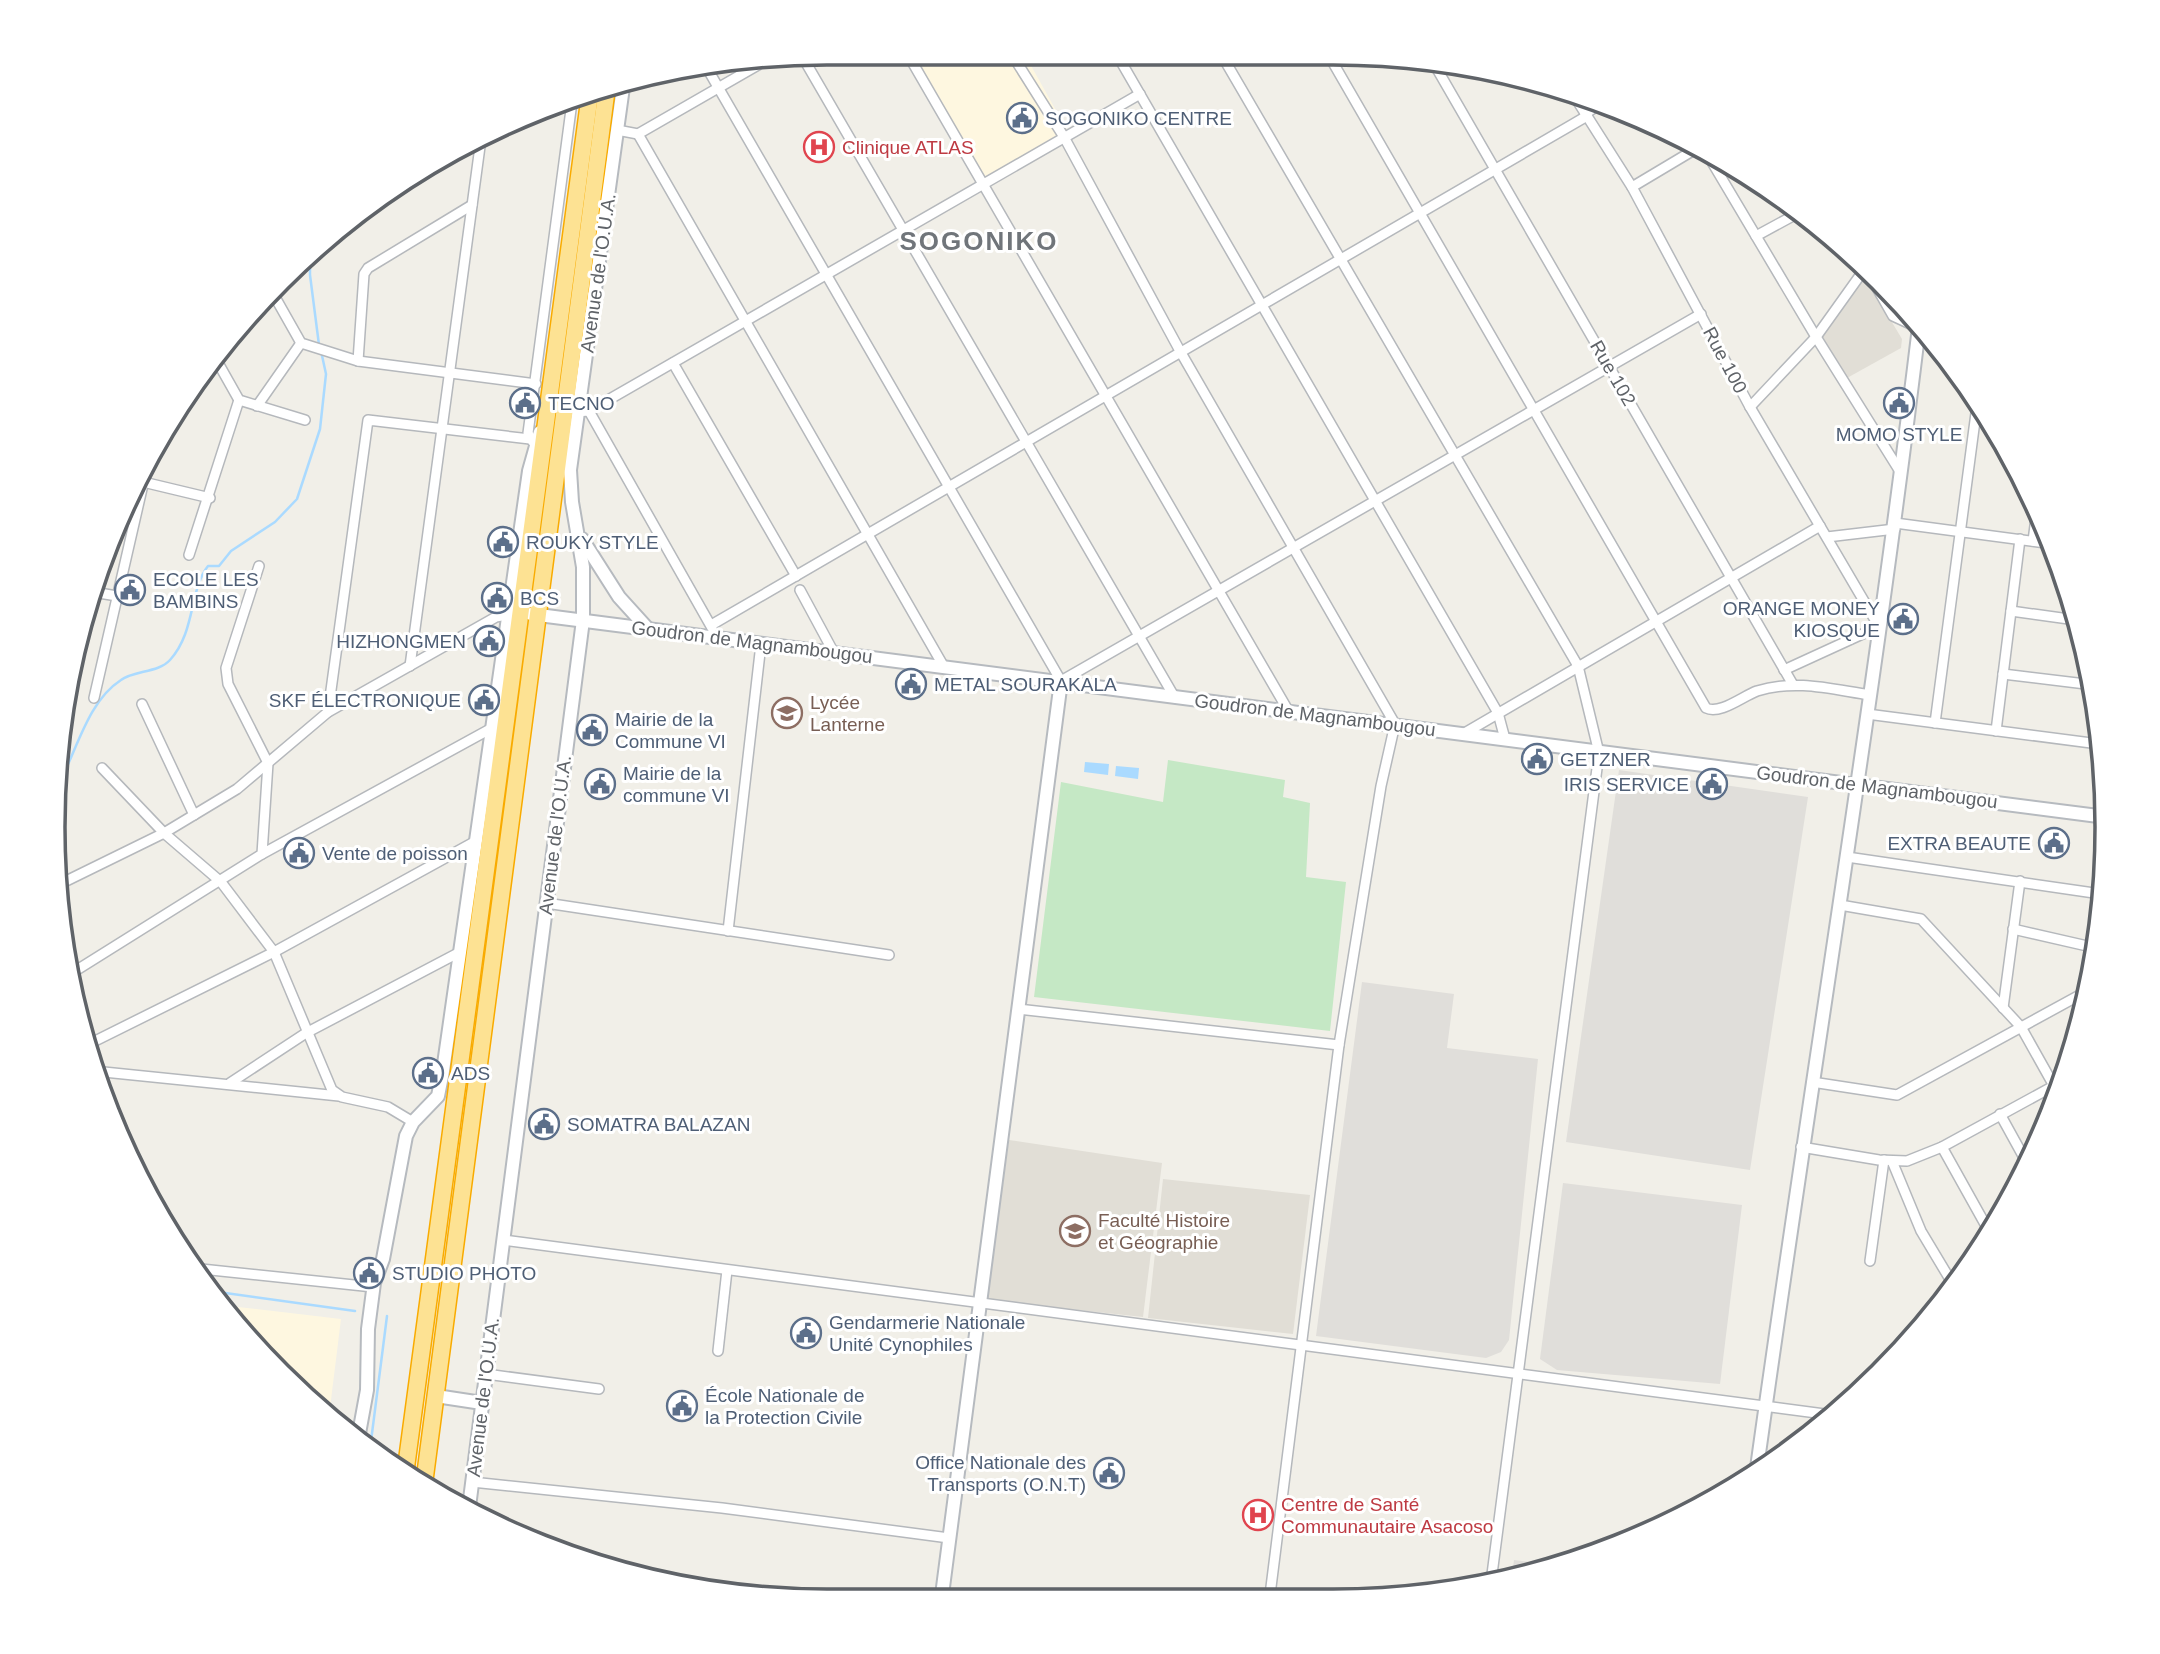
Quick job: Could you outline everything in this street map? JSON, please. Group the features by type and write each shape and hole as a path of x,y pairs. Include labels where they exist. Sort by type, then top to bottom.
{"highway":[{"name":"Avenue de l'O.U.A.","path":"425,1474 523,614 577,412 606,98"},
{"name":"Avenue de l'O.U.A.","path":"407,1463 523,614 589,103"}],"street":[{"path":"807,65 1175,698"},
{"path":"914,65 982,187 1106,394 1289,712"},
{"path":"1018,65 1063,138 1180,352 1395,724 1381,786 1339,1045 1271,1589"},
{"path":"1123,65 1498,713 1505,739"},
{"path":"1227,65 1578,666 1599,752 1492,1572"},
{"path":"1334,65 1706,708 1717,709 1755,692 1792,683 1870,695"},
{"path":"617,130 638,134 752,69"},
{"name":"Rue 102","path":"1439,72 1792,683"},
{"path":"710,74 1061,681 943,1589"},
{"name":"Avenue de l'O.U.A.","path":"470,1500 583,620 583,567 572,502 570,470 622,93"},
{"path":"710,638 713,624 577,412 673,363 1140,94"},
{"name":"Rue 100","path":"1580,106 1632,187 1750,407 1879,625"},
{"name":"Avenue de l'O.U.A.","path":"360,1429 367,1390 368,1329 373,1287 383,1259 406,1136 413,1122 438,1096 492,728 523,614 533,441 528,433 571,109"},
{"path":"713,624 1592,110"},
{"path":"638,134 944,667"},
{"path":"410,666 480,149"},
{"path":"1632,187 1689,153"},
{"path":"1715,168 1901,474"},
{"path":"358,361 364,274 368,268 472,205"},
{"path":"1756,236 1790,217"},
{"path":"1750,407 1816,337 1859,275"},
{"path":"277,300 301,343 358,361 536,384"},
{"path":"1885,302 1893,316 1902,320"},
{"path":"1061,681 1701,314"},
{"path":"1758,1459 1801,1147 1840,905 1895,526 1918,338"},
{"path":"257,406 301,343"},
{"path":"673,363 796,576"},
{"path":"220,366 239,400 305,420"},
{"path":"189,555 210,498 239,400"},
{"path":"328,712 368,420 533,441 549,408"},
{"path":"1935,723 1976,418"},
{"path":"147,483 210,498"},
{"path":"94,698 136,506"},
{"path":"1463,734 1820,526"},
{"path":"1827,537 1895,526 2040,542"},
{"path":"2033,541 2034,529"},
{"path":"579,533 619,597 648,629"},
{"path":"1996,731 2020,539"},
{"path":"259,566 226,668 228,684 268,763 262,854"},
{"path":"800,590 834,653"},
{"path":"102,593 117,596"},
{"path":"2011,611 2066,619"},
{"path":"66,881 164,833 237,789 328,712 496,617 523,614"},
{"name":"Goudron de Magnambougou","path":"523,614 2095,816"},
{"path":"1784,670 1879,625"},
{"path":"728,931 761,644"},
{"path":"2003,674 2082,684"},
{"path":"142,704 194,815"},
{"path":"1867,714 2091,743"},
{"path":"78,969 262,854 492,728"},
{"path":"102,768 164,833 221,882 274,952 332,1090 342,1097"},
{"path":"96,1041 274,952 476,841"},
{"path":"1847,856 2092,893"},
{"path":"2003,1008 2020,881"},
{"path":"546,903 889,955"},
{"path":"1840,905 1920,919 2021,1027 2052,1079"},
{"path":"2013,929 2086,945"},
{"path":"230,1083 306,1033 460,953"},
{"path":"1812,1082 1897,1095 2076,997"},
{"path":"1018,1009 1339,1045"},
{"path":"105,1072 230,1083 342,1097 388,1107 413,1122"},
{"path":"1801,1147 1888,1161 1907,1161 1942,1147 2047,1092"},
{"path":"2000,1115 2022,1153"},
{"path":"1942,1147 1984,1222"},
{"path":"1870,1261 1888,1161"},
{"path":"1888,1161 1921,1231 1948,1276"},
{"path":"503,1240 1820,1413"},
{"path":"207,1270 373,1287"},
{"path":"718,1351 727,1270"},
{"path":"486,1374 599,1389"},
{"path":"436,1396 482,1403"},
{"path":"472,1482 722,1508 949,1538"}],"shaded area":[{"path":"917,65 1031,65 1068,132 984,182"},
{"path":"1862,278 1871,287 1902,339 1901,348 1847,378 1821,337"},
{"path":"1619,770 1808,797 1750,1170 1566,1142"},
{"path":"1362,982 1454,994 1447,1048 1538,1059 1509,1340 1501,1352 1486,1358 1316,1336"},
{"name":"Faculté Histoire et Géographie","path":"1009,1140 1162,1163 1143,1317 987,1300"},
{"path":"1163,1179 1310,1195 1293,1334 1148,1318"},
{"path":"1563,1183 1742,1205 1720,1384 1557,1370 1540,1359"},
{"path":"238,1307 341,1319 330,1405 288,1366 238,1310"},
{"path":"1514,1560 1532,1562 1530,1563 1513,1567"}],"green space":[{"path":"1168,760 1285,780 1283,797 1310,803 1306,877 1346,882 1330,1031 1034,997 1061,782 1163,802"}],"water":[{"path":"1085,762 1109,764 1108,775 1084,772"},
{"path":"1116,766 1139,768 1138,779 1115,776"}],"waterway":[{"path":"310,267 319,345"},
{"path":"67,767 91,714 109,689 133,674 165,664 178,649 198,587 208,566 219,566 231,551 275,522 297,499 320,429 326,374 321,351"},
{"path":"223,1293 355,1311"},
{"path":"371,1438 387,1316"}],"place":[{"name":"SOGONIKO CENTRE","path":"1022,118"},
{"name":"Clinique ATLAS","path":"819,147"},
{"name":"TECNO","path":"525,403"},
{"name":"MOMO STYLE","path":"1899,403"},
{"name":"ROUKY STYLE","path":"503,542"},
{"name":"ECOLE LES BAMBINS","path":"130,590"},
{"name":"BCS","path":"497,598"},
{"name":"ORANGE MONEY KIOSQUE","path":"1903,619"},
{"name":"HIZHONGMEN","path":"489,641"},
{"name":"METAL SOURAKALA","path":"911,684"},
{"name":"SKF ÉLECTRONIQUE","path":"484,700"},
{"name":"Lycée Lanterne","path":"787,713"},
{"name":"Mairie de la Commune VI","path":"592,730"},
{"name":"GETZNER","path":"1537,759"},
{"name":"Mairie de la commune VI","path":"600,784"},
{"name":"IRIS SERVICE","path":"1712,784"},
{"name":"EXTRA BEAUTE","path":"2054,843"},
{"name":"Vente de poisson","path":"299,853"},
{"name":"ADS","path":"428,1073"},
{"name":"SOMATRA BALAZAN","path":"544,1124"},
{"name":"Faculté Histoire et Géographie","path":"1075,1231"},
{"name":"STUDIO PHOTO","path":"369,1273"},
{"name":"Gendarmerie Nationale Unité Cynophiles","path":"806,1333"},
{"name":"École Nationale de la Protection Civile","path":"682,1406"},
{"name":"Office Nationale des Transports (O.N.T)","path":"1109,1473"},
{"name":"Centre de Santé Communautaire Asacoso","path":"1258,1515"}],"district":[{"name":"SOGONIKO","path":"979,241"}]}
